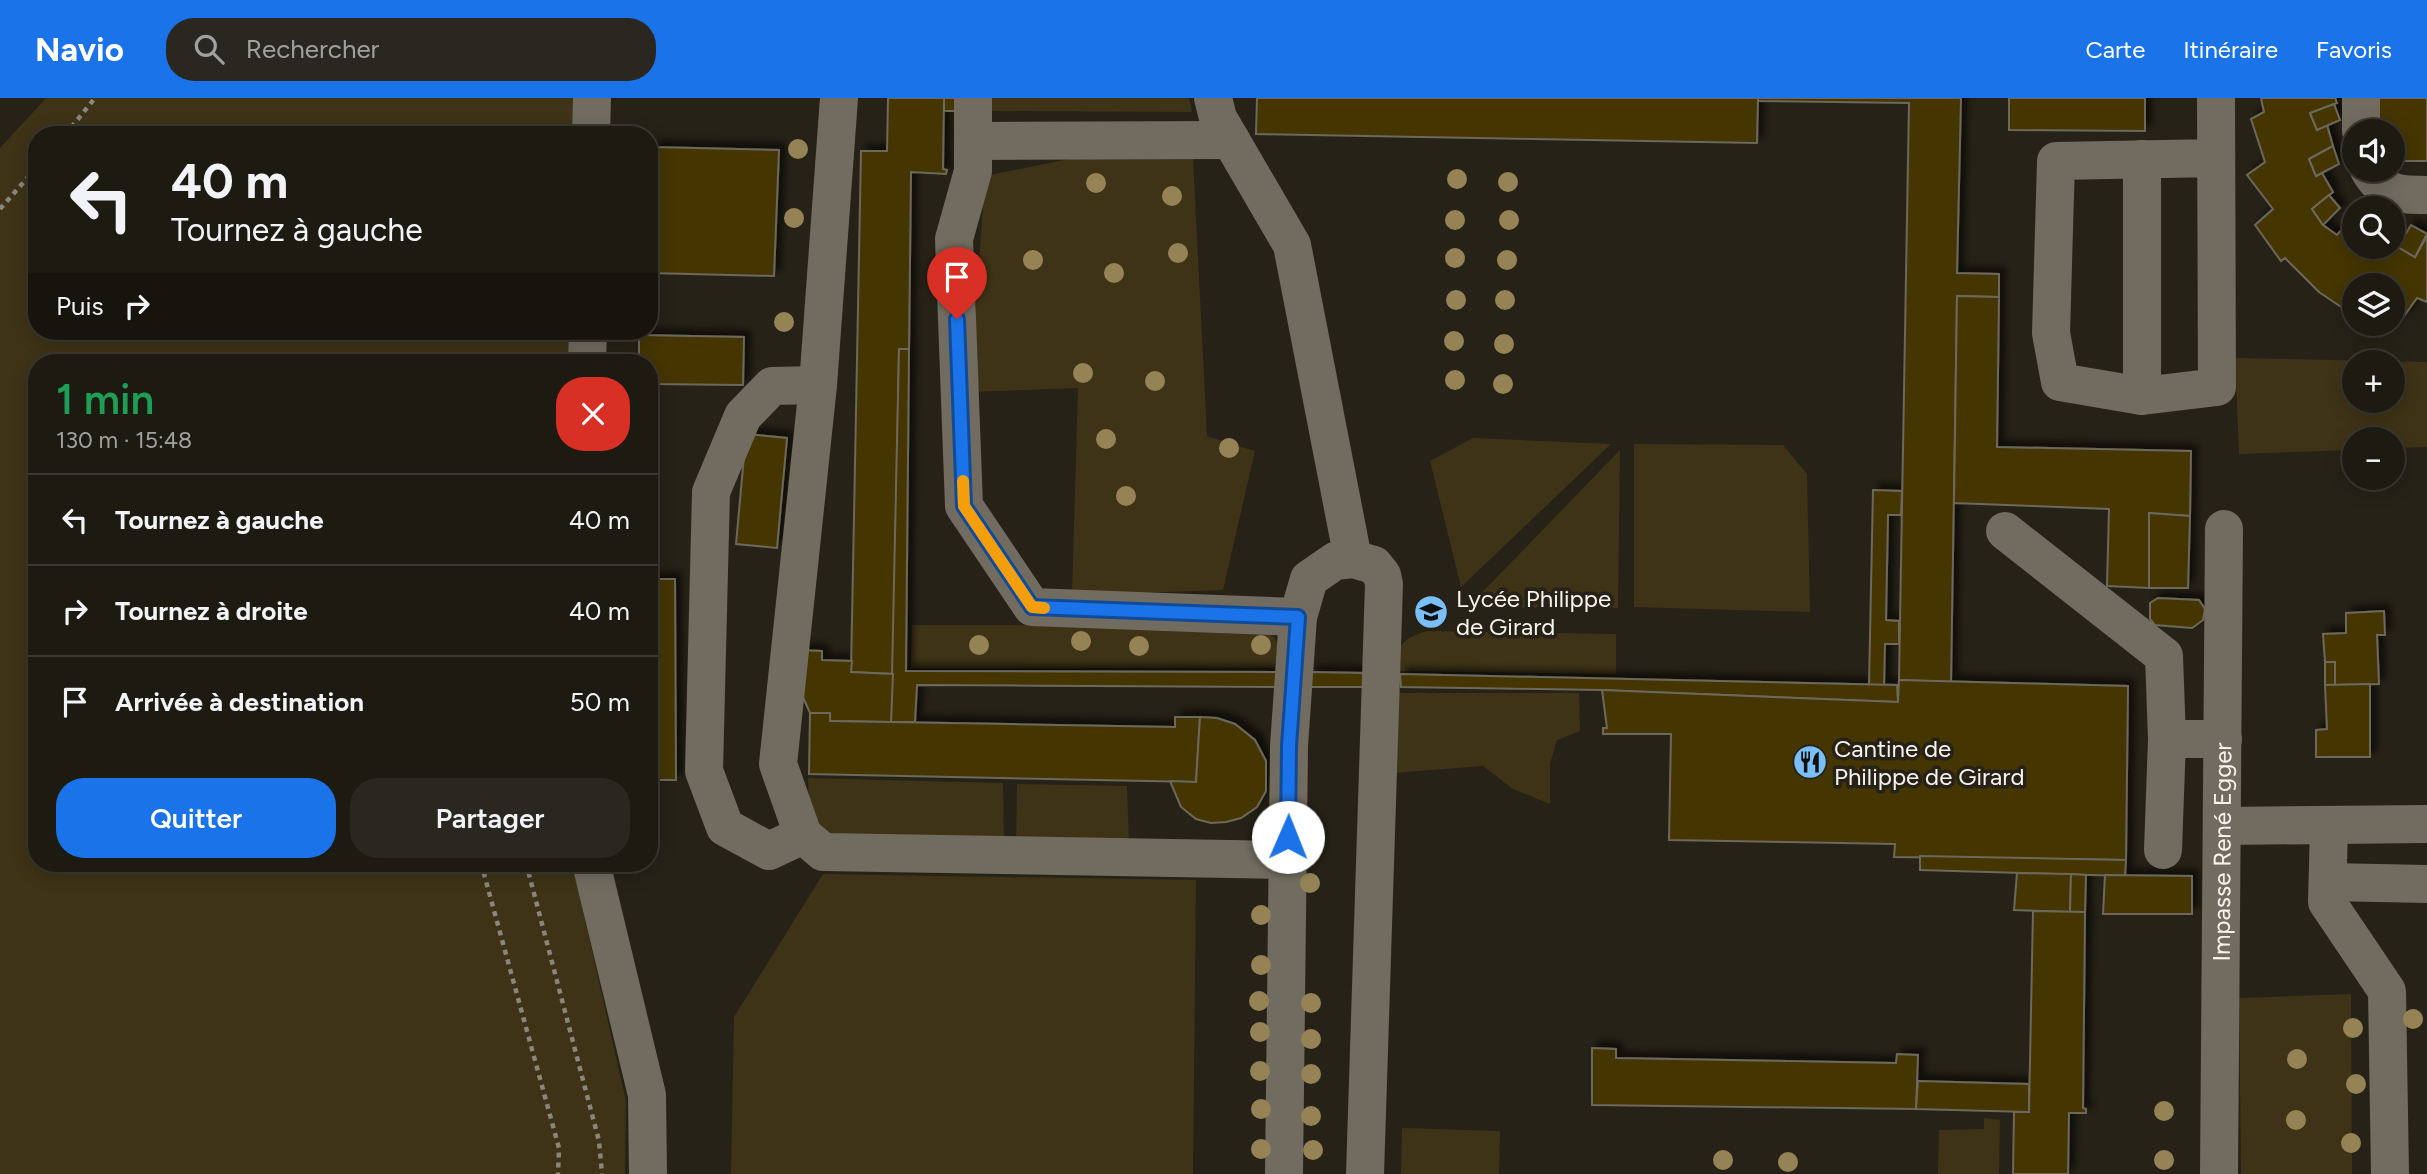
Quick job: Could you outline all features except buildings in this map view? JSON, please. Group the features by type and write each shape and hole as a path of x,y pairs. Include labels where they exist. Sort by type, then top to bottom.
{"street":[{"path":"592,98 592,126"},
{"path":"839,98 818,385 778,764 803,835 823,852 1287,860"},
{"path":"973,98 973,171 954,239 964,506 1032,607 1298,617"},
{"path":"1213,98 1218,118 1292,245 1353,559"},
{"path":"2216,98 2217,387 2143,396 2060,382 2051,333 2056,161 2216,158"},
{"path":"2361,98 2361,119"},
{"path":"973,141 1231,140"},
{"path":"2142,159 2143,396"},
{"path":"2377,182 2397,195 2427,195"},
{"path":"803,835 769,851 725,827 704,771 710,492 743,416 772,386 818,385"},
{"name":"Impasse René Egger","path":"2220,1174 2224,529"},
{"path":"2006,531 2164,656 2167,739 2163,850"},
{"path":"1284,1174 1289,746 1298,617 1309,579 1327,565 1353,559 1374,565 1382,575 1384,584 1365,1174"},
{"path":"2167,739 2223,739"},
{"path":"2222,826 2427,824"},
{"path":"2329,826 2328,902 2387,991 2390,1174"},
{"path":"593,872 647,1096 648,1174"},
{"path":"2328,882 2427,884"}],"path":[{"path":"72,126 94,98"},
{"path":"0,209 28,177"},
{"path":"483,872 559,1149 558,1174"},
{"path":"528,872 596,1130 602,1174"}],"shaded area":[{"path":"46,98 582,98 581,126 28,126 28,340 576,340 575,354 28,354 28,872 574,872 626,1101 625,1174 0,1174 0,148"},
{"path":"992,98 1189,98 1192,112 991,111"},
{"path":"1074,158 1193,158 1207,436 1255,451 1223,590 1072,595 1078,388 970,392 985,176"},
{"path":"2235,358 2342,360 2342,413 2405,413 2405,362 2427,362 2427,447 2405,448 2405,427 2342,427 2342,450 2239,454"},
{"path":"1473,438 1611,444 1461,587 1430,461"},
{"path":"1634,444 1783,445 1807,474 1810,612 1634,607"},
{"path":"1620,450 1618,608 1468,607"},
{"path":"912,625 1252,626 1276,640 1282,668 911,668"},
{"path":"1427,631 1616,634 1616,674 1394,671 1402,644"},
{"path":"1394,693 1579,693 1580,731 1557,740 1550,764 1550,804 1513,789 1483,766 1394,773"},
{"path":"808,778 1003,783 1004,845 835,842 810,821"},
{"path":"1017,784 1127,786 1129,845 1016,844"},
{"path":"823,874 1196,880 1193,1174 731,1174 734,1017"},
{"path":"2351,994 2352,1174 2241,1174 2239,998"},
{"path":"1984,1118 2000,1120 1999,1174 1938,1174 1939,1130 1984,1129"},
{"path":"1402,1128 1500,1131 1499,1174 1401,1174"}],"slow traffic":[{"path":"963,481 964,506 1032,607 1044,608"}],"place":[{"name":"Lycée Philippe de Girard","path":"1431,612"},
{"name":"Cantine de Philippe de Girard","path":"1810,762"}],"route":[{"path":"957,319 964,506 1032,607 1298,617 1289,746 1288,837"}]}
